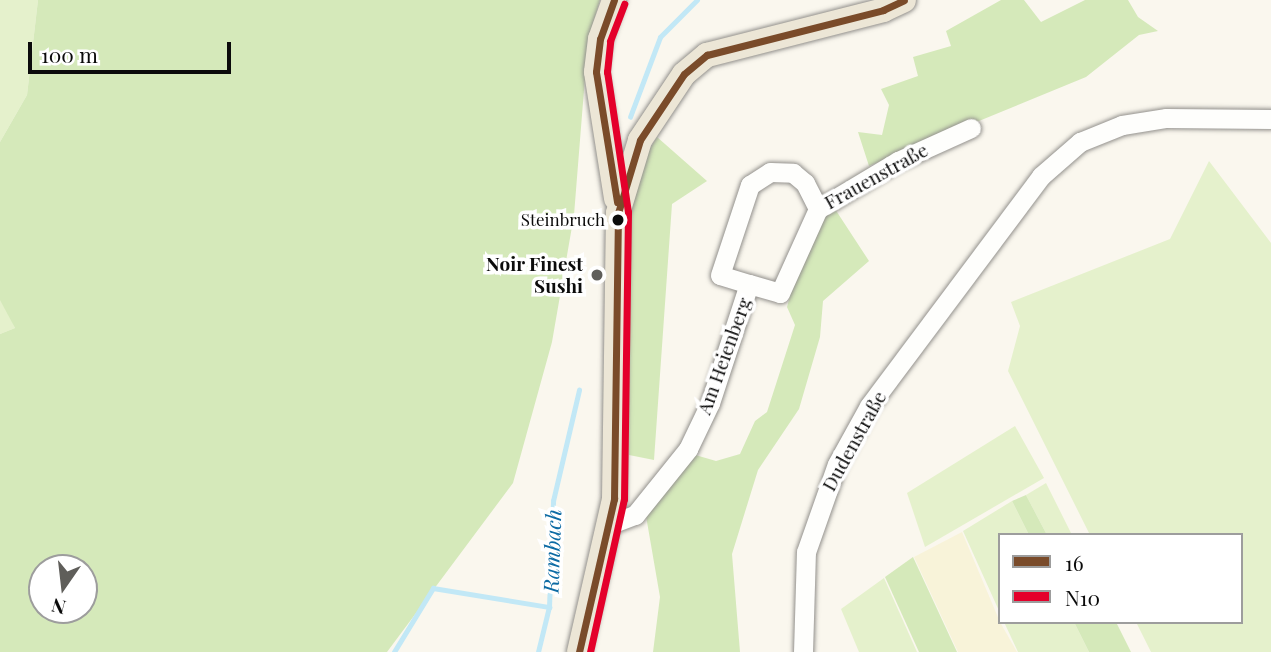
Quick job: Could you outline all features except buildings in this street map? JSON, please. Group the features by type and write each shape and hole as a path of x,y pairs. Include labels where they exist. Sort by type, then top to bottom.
{"main road":[{"path":"579,652 611,524 616,471 618,213 596,72 600,39 614,0"},
{"path":"618,213 640,140 684,74 707,55 883,10 904,0"},
{"path":"608,136 624,142 640,140"}],"street":[{"name":"Dudenstraße","path":"803,652 806,552 837,464 869,406 982,259 1041,176 1093,135 1166,118 1271,119"},
{"name":"Frauenstraße","path":"749,284 780,293 818,209 898,160 971,128"},
{"name":"Am Heienberg","path":"611,524 635,515 688,449 733,343 749,284 720,275 750,185 770,172 793,173 806,183 818,209"}],"shaded area":[{"path":"962,532 998,617 998,624 1001,624 1017,652 958,652 914,557"}],"green space":[{"path":"0,0 38,0 27,95 0,142"},
{"path":"38,0 600,0 588,40 574,215 552,342 513,483 387,652 0,652 0,334 15,328 0,300 0,142 27,95"},
{"path":"1001,0 1024,0 1041,22 1085,0 1128,0 1138,17 1158,31 1139,35 1086,77 869,166 858,132 882,135 889,105 881,89 918,76 913,57 951,46 946,31"},
{"path":"657,137 707,181 672,204 654,460 629,455 625,234 638,168"},
{"path":"1209,161 1271,243 1271,652 1151,652 1137,624 1243,624 1243,533 1089,533 1008,371 1020,326 1011,302 1170,239"},
{"path":"835,209 869,261 823,301 820,337 799,409 758,470 732,554 740,652 653,652 660,597 646,516 692,454 716,461 740,454 755,421 767,412 795,325 787,307 801,257 820,219"},
{"path":"2,299 15,328 0,334 0,300"},
{"path":"1015,426 1044,478 925,547 907,493"},
{"path":"1046,483 1071,533 1046,533 1026,495"},
{"path":"1026,495 1046,533 1028,533 1012,501"},
{"path":"1012,501 1028,533 998,533 998,609 963,531"},
{"path":"913,557 957,652 919,652 885,577"},
{"path":"884,578 917,652 859,652 841,609"},
{"path":"1005,624 1075,624 1089,652 1018,652"},
{"path":"1075,624 1117,624 1131,652 1089,652"}],"waterway":[{"name":"Rambach","path":"630,117 660,37 697,0"},
{"name":"Rambach","path":"538,652 549,607 553,501 579,390"},
{"name":"Rambach","path":"394,652 433,588 549,607"}],"transit line":[{"name":"16","path":"614,0 600,39 596,72 617,202"},
{"name":"16","path":"579,652 614,499 618,213 640,140 684,74 707,55 883,10 904,0"},
{"name":"N10","path":"590,652 624,499 628,212 607,72 610,41 624,4"}],"place":[{"name":"Steinbruch","path":"618,220"},
{"name":"Noir Finest Sushi","path":"597,275"}]}
